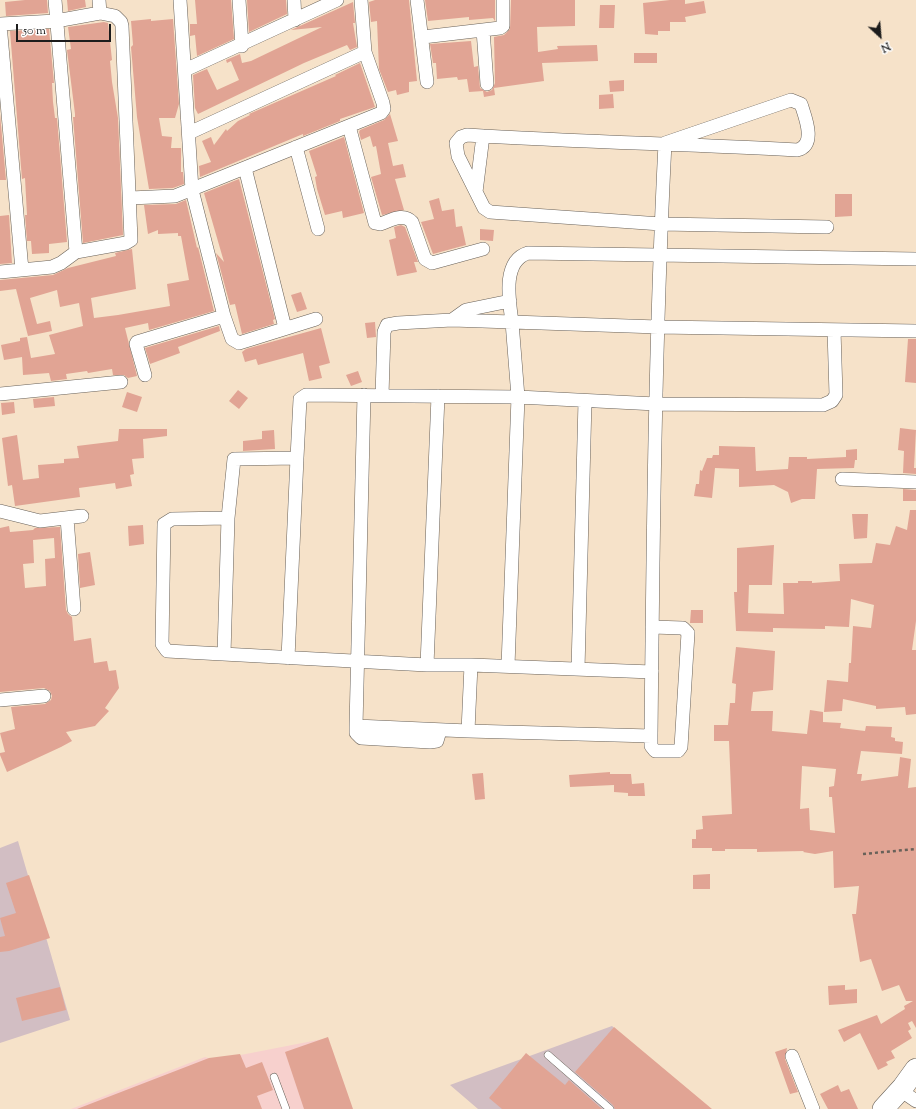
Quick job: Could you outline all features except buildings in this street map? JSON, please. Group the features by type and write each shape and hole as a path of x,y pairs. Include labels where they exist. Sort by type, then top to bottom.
{"main road":[{"path":"883,1109 908,1095 916,1069"}],"street":[{"path":"55,0 76,252"},
{"path":"99,0 100,13"},
{"path":"180,0 192,190 224,316 232,339 237,343 316,319"},
{"path":"239,0 242,46"},
{"path":"294,0 295,20"},
{"path":"185,70 242,46 337,0"},
{"path":"130,198 173,196 192,190 381,113 384,109 383,103 365,52 361,0"},
{"path":"417,0 423,37 427,82"},
{"path":"423,37 483,30 503,26 505,22 503,0"},
{"path":"0,272 22,270 52,267 62,263 76,252 126,243 132,240 122,26 119,19 115,16 100,13 56,21 0,24 22,270"},
{"path":"483,30 487,84"},
{"path":"189,133 365,52"},
{"path":"665,143 791,100 801,104 806,119 808,136 806,144 797,150 483,136 467,134 461,137 456,143 458,156 484,208 490,212 661,224 827,227"},
{"path":"349,126 375,223 380,224 400,217 409,219 412,222 424,259 432,263 483,249"},
{"path":"476,192 483,136"},
{"path":"652,627 683,628 688,633 681,747 678,751 655,751 651,746 652,627 656,404 661,224 665,143"},
{"path":"296,148 318,229"},
{"path":"245,168 285,328"},
{"path":"508,666 518,397 510,301 511,270 520,255 528,253 660,254 916,258"},
{"path":"452,320 466,310 510,301"},
{"path":"144,375 136,344 137,342 224,316"},
{"path":"382,395 384,332 388,325 398,322 452,320 658,327 916,331"},
{"path":"288,658 296,458 300,399 306,395 518,397 656,404 823,405 832,401 836,395 834,330"},
{"path":"0,394 121,382"},
{"path":"364,395 356,733 361,738 430,742 437,741 440,731 651,736"},
{"path":"427,665 438,396"},
{"path":"578,669 585,401"},
{"path":"224,654 228,518 234,459 296,458"},
{"path":"842,479 916,482"},
{"path":"0,511 40,521 82,516"},
{"path":"67,518 74,609"},
{"path":"228,518 172,520 164,524 162,644 163,648 167,651 357,662 652,672"},
{"path":"468,732 471,665"},
{"path":"0,700 44,696"},
{"path":"792,1056 813,1109"}],"lane":[{"path":"548,1055 610,1109"},
{"path":"274,1077 286,1109"}],"path":[{"path":"863,854 916,849"}],"shaded area":[{"path":"18,841 70,1020 0,1043 0,848"},
{"path":"612,1026 705,1109 478,1109 450,1085"},
{"path":"328,1038 349,1109 71,1109 205,1057 215,1060"}]}
